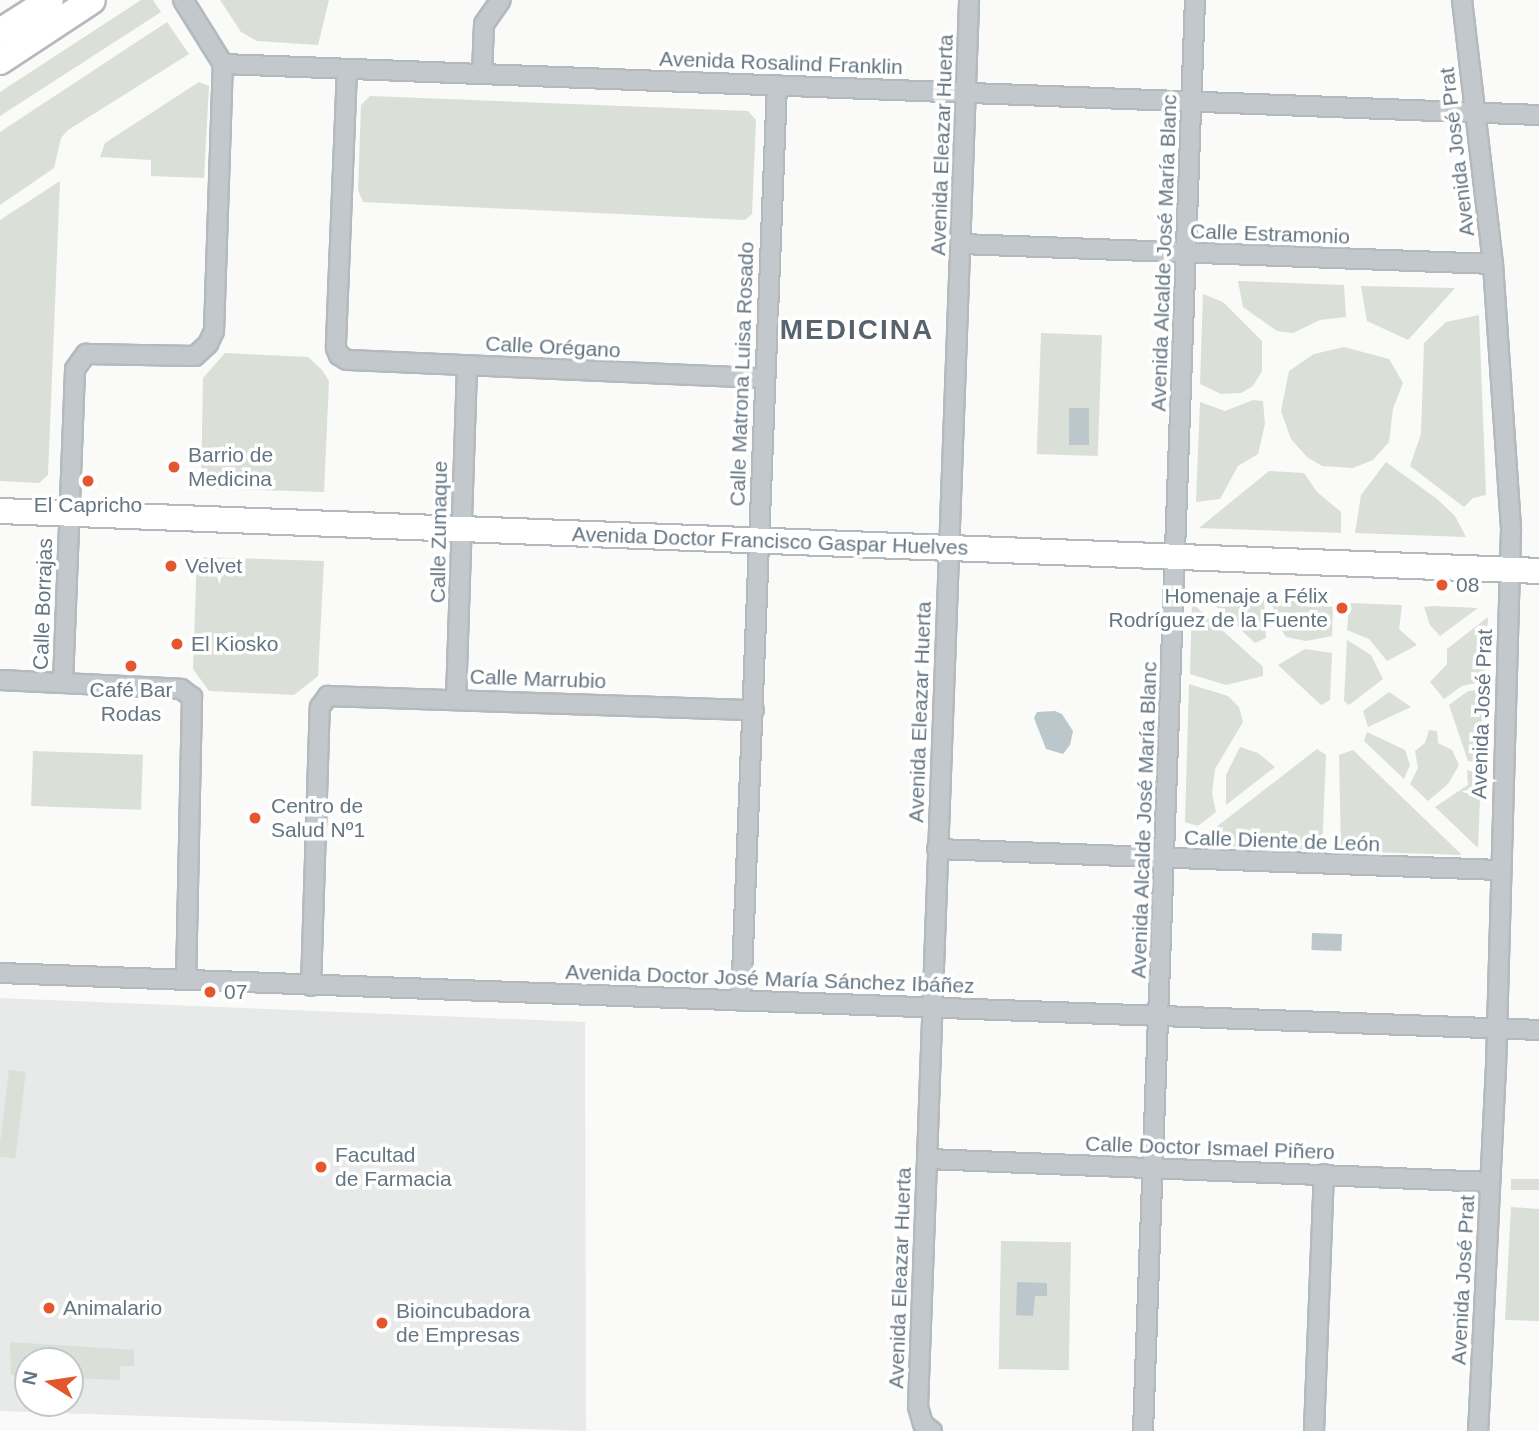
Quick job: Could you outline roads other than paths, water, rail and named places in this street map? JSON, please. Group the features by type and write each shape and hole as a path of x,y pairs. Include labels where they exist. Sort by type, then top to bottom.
{"main road":[{"path":"0,32 50,0"},
{"path":"0,61 92,0"}],"street":[{"path":"183,0 223,64"},
{"path":"482,74 484,24 501,0"},
{"name":"Avenida Eleazar Huerta","path":"927,1427 918,1407 969,0"},
{"name":"Avenida Alcalde José María Blanc","path":"1143,1431 1166,860 1195,0"},
{"name":"Avenida José Prat","path":"1462,0 1493,264 1510,570 1490,1182 1478,1431"},
{"name":"Avenida Rosalind Franklin","path":"223,64 1539,115"},
{"name":"Calle Borrajas","path":"63,683 79,360 86,355 195,356 214,331 223,64"},
{"name":"Calle Orégano","path":"347,69 336,348 340,355 347,360 765,378"},
{"name":"Calle Matrona Luisa Rosado","path":"741,1001 777,85"},
{"name":"Calle Estramonio","path":"961,244 1493,264"},
{"name":"Calle Zumaque","path":"456,699 467,366"},
{"name":"Avenida Doctor Francisco Gaspar Huelves","path":"0,511 948,547 1175,559 1539,571"},
{"path":"0,680 188,691 195,705 186,979"},
{"name":"Calle Marrubio","path":"311,986 323,702 334,695 754,710"},
{"name":"Calle Diente de León","path":"937,849 1166,860 1500,870"},
{"name":"Avenida Doctor José María Sánchez Ibáñez","path":"0,972 311,986 1539,1030"},
{"name":"Calle Doctor Ismael Piñero","path":"928,1159 1490,1182"},
{"path":"1314,1431 1324,1174"}],"place":[{"name":"Barrio de Medicina","path":"174,467"},
{"name":"El Capricho","path":"88,481"},
{"name":"Velvet","path":"171,566"},
{"name":"08","path":"1442,585"},
{"name":"Homenaje a Félix Rodríguez de la Fuente","path":"1342,608"},
{"name":"El Kiosko","path":"177,644"},
{"name":"Café Bar Rodas","path":"131,666"},
{"name":"Centro de Salud Nº1","path":"255,818"},
{"name":"07","path":"210,992"},
{"name":"Facultad de Farmacia","path":"321,1167"},
{"name":"Animalario","path":"49,1308"},
{"name":"Bioincubadora de Empresas","path":"382,1323"}],"district":[{"name":"MEDICINA","path":"857,330"}]}
